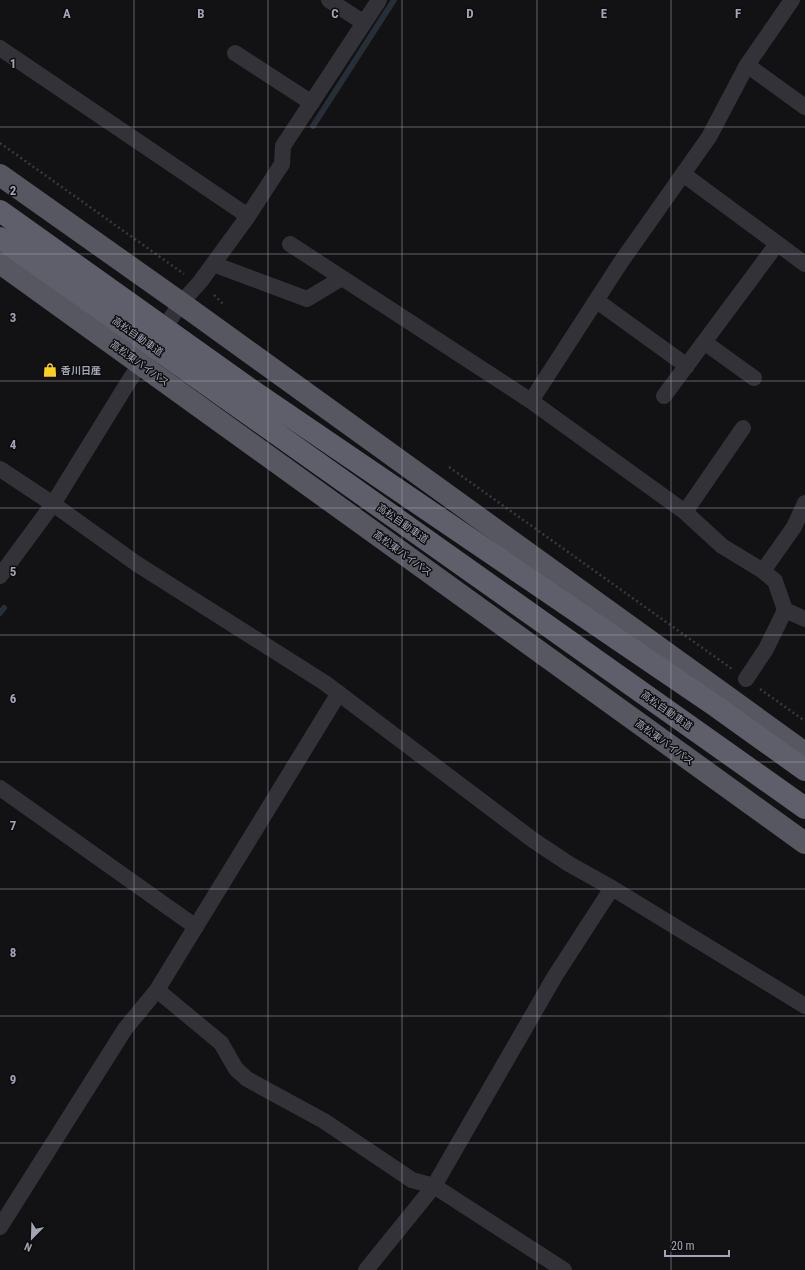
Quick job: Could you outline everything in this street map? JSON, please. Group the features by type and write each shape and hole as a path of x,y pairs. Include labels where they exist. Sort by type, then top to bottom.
{"highway":[{"path":"0,175 181,303 805,753"},
{"path":"0,211 247,387 710,703 805,770"},
{"name":"高松自動車道","path":"0,238 805,808"},
{"name":"高松東バイパス","path":"0,263 141,363 805,843"}],"street":[{"path":"329,0 364,23"},
{"path":"0,576 53,504 141,363 181,303 200,282 248,216 282,164 283,146 379,0"},
{"path":"531,401 709,137 748,65 792,0"},
{"path":"0,48 248,216"},
{"path":"235,52 312,103"},
{"path":"748,65 805,107"},
{"path":"683,174 805,264"},
{"path":"290,244 531,401 685,512 722,546 763,571 775,581 785,610 766,649 746,679"},
{"path":"664,396 777,244"},
{"path":"213,264 307,299 342,278"},
{"path":"597,301 687,366"},
{"path":"704,342 754,378"},
{"path":"685,512 744,428"},
{"path":"0,469 53,504 137,564 340,693 533,840 569,864 612,888 805,1006"},
{"path":"763,571 794,528 805,503"},
{"path":"785,610 805,619"},
{"path":"0,1227 125,1029 157,990 340,693"},
{"path":"0,788 196,927"},
{"path":"366,1270 434,1186 555,976 612,888"},
{"path":"157,990 220,1043 236,1069 247,1079 324,1121 412,1180 434,1186 564,1270"}],"path":[{"path":"0,143 180,272 200,282 225,306"},
{"path":"443,463 805,721"}],"waterway":[{"path":"313,126 394,0"},
{"path":"0,613 4,608"}],"place":[{"name":"香川日産","path":"50,370"}]}
